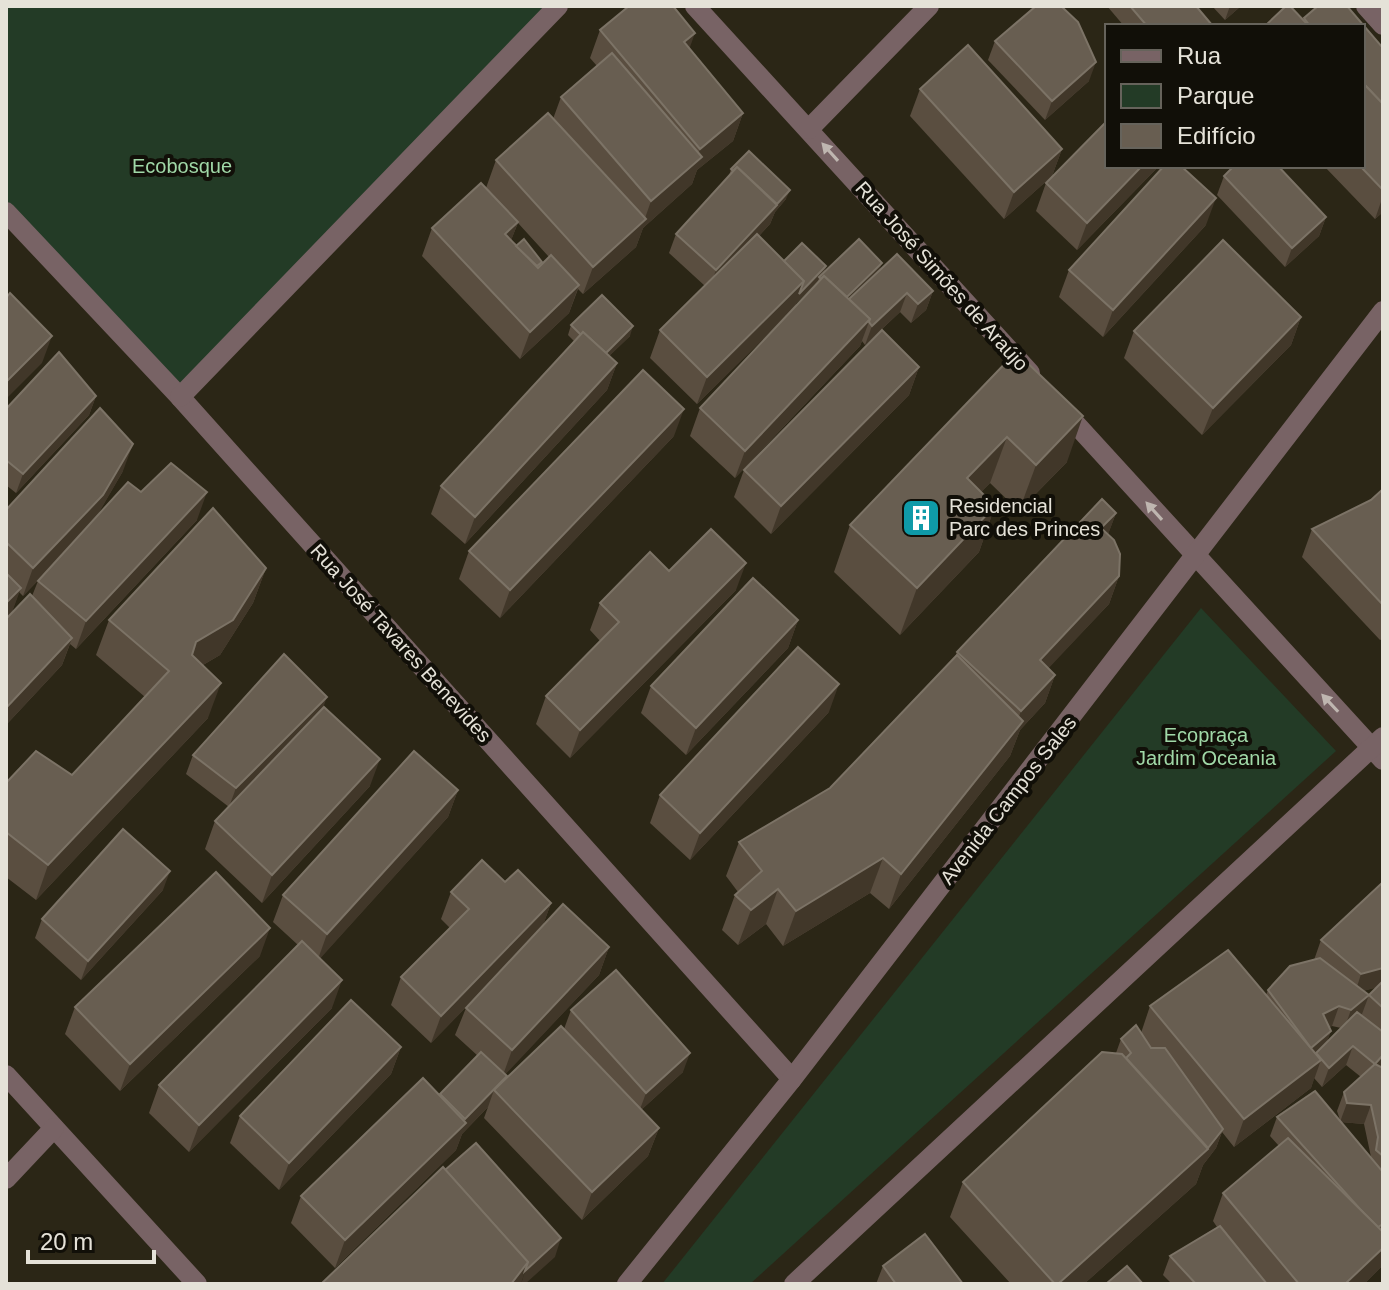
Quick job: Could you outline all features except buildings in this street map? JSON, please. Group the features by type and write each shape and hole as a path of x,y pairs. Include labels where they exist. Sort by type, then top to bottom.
{"street":[{"path":"180,397 558,6"},
{"name":"Rua José Simões de Araújo","path":"695,6 1196,557 1379,748"},
{"path":"809,129 929,6"},
{"path":"1366,6 1383,25"},
{"name":"Rua José Tavares Benevides","path":"6,212 180,397 792,1079"},
{"name":"Avenida Campos Sales","path":"627,1284 792,1079 1383,311"},
{"path":"794,1284 1379,748"},
{"path":"6,1075 197,1284"},
{"path":"6,1179 54,1128"}],"green space":[{"name":"Ecobosque","path":"6,6 558,6 180,397 6,212"},
{"name":"Ecopraça Jardim Oceania","path":"1201,608 1336,751 750,1284 662,1284"}],"place":[{"name":"Residencial Parc des Princes","path":"921,518"}]}
